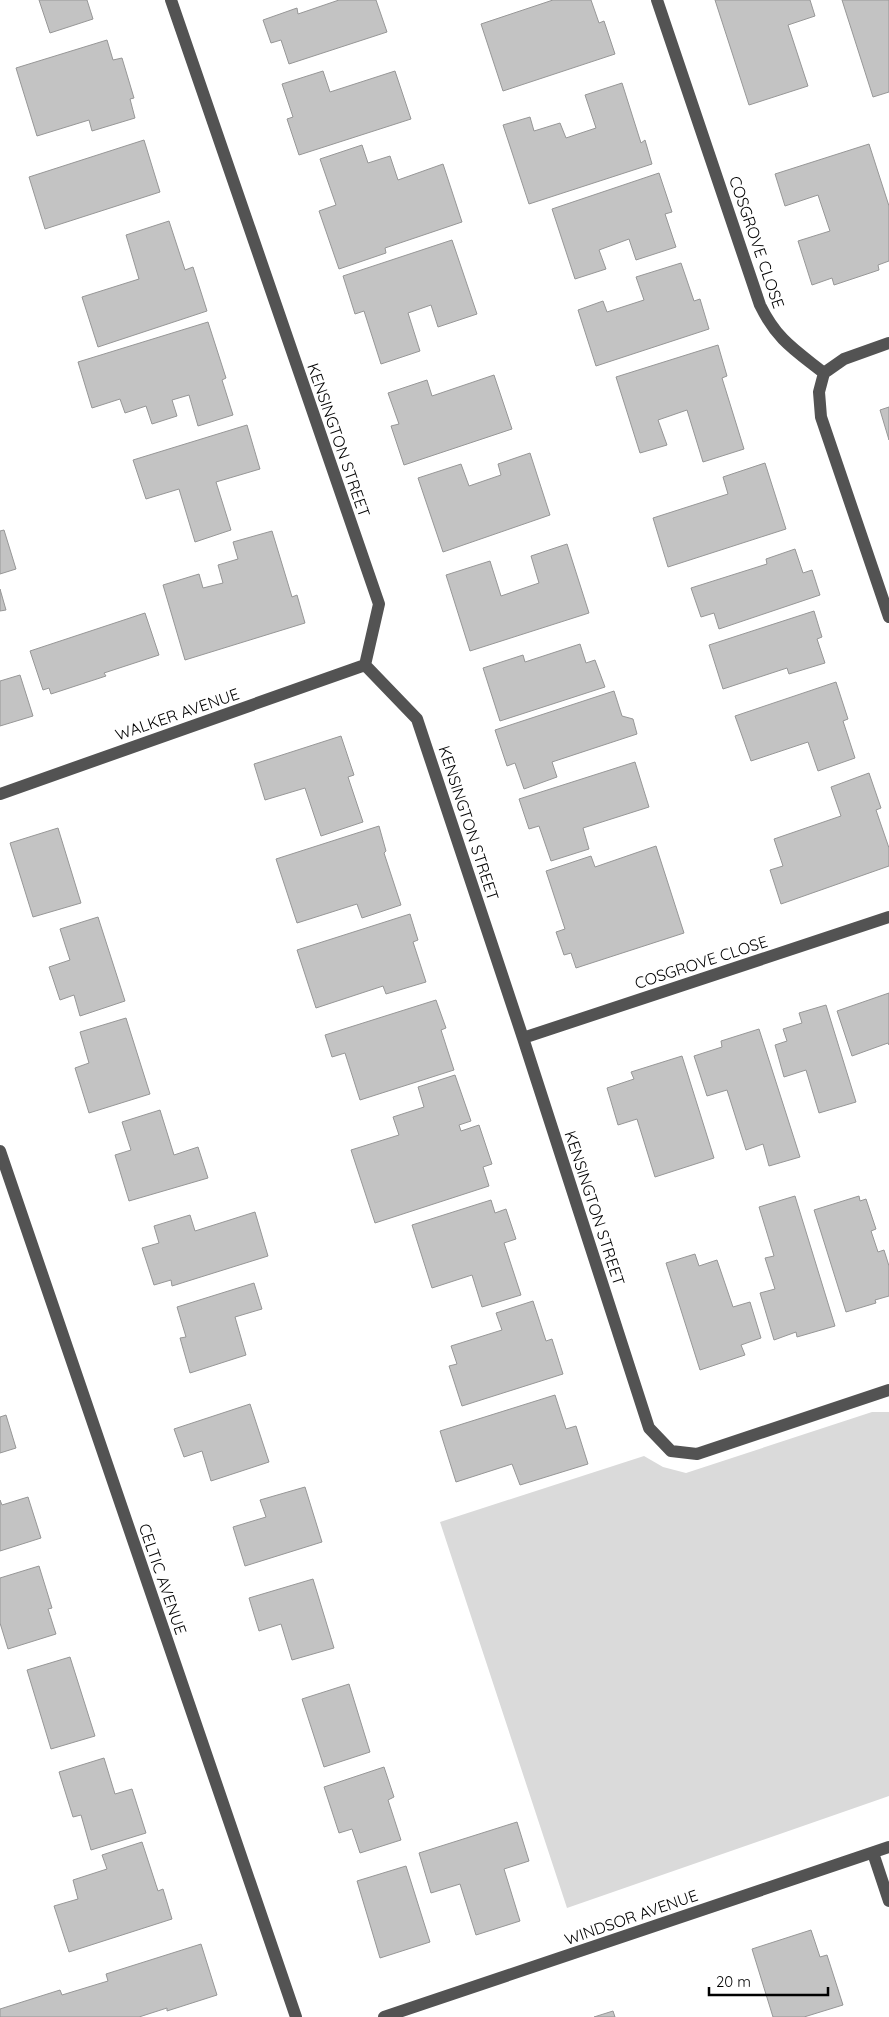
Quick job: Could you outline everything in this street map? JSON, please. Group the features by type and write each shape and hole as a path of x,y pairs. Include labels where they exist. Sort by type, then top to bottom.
{"street":[{"name":"KENSINGTON STREET","path":"171,0 379,604 365,665 417,719 524,1038 649,1428 671,1450 697,1454 889,1390"},
{"name":"COSGROVE CLOSE","path":"657,0 760,305 770,326 786,343 824,373"},
{"path":"889,343 844,359 824,373 820,392 821,417 889,617"},
{"name":"WALKER AVENUE","path":"0,794 365,665"},
{"name":"COSGROVE CLOSE","path":"524,1038 889,916"},
{"name":"CELTIC AVENUE","path":"0,1151 296,2017"},
{"name":"WINDSOR AVENUE","path":"384,2017 889,1847"},
{"path":"873,1853 889,1901"}],"shaded area":[{"path":"872,1412 889,1412 889,1796 567,1908 440,1522 644,1456 663,1467 686,1473"}],"building":[{"path":"39,0 87,0 93,19 50,33"},
{"path":"339,0 376,0 387,32 289,64 281,40 271,43 263,20 297,8 298,14"},
{"path":"553,0 591,0 599,23 604,21 615,54 503,91 481,24"},
{"path":"715,0 810,0 815,16 788,25 808,86 749,105"},
{"path":"842,0 889,0 889,92 873,97"},
{"path":"107,40 113,60 122,58 134,98 130,99 135,118 92,131 89,120 37,136 16,68"},
{"path":"323,71 330,92 395,71 411,119 299,155 287,119 293,117 282,84"},
{"path":"622,83 641,143 645,140 652,164 529,204 503,125 530,117 534,131 560,123 566,138 596,128 585,95"},
{"path":"144,140 160,192 45,229 29,177"},
{"path":"869,144 889,206 889,261 878,265 879,270 834,285 832,278 812,285 798,241 830,231 818,195 785,206 775,174"},
{"path":"362,145 368,163 390,156 398,180 443,164 462,222 385,248 386,253 339,269 319,211 336,205 320,159"},
{"path":"659,173 672,212 665,214 676,247 636,260 629,239 599,250 606,269 575,279 552,209"},
{"path":"169,221 185,270 193,267 207,311 98,347 82,297 139,279 126,235"},
{"path":"452,240 477,314 438,327 431,305 408,313 420,351 381,364 364,311 355,314 343,276"},
{"path":"681,263 694,301 700,299 709,329 596,366 578,310 603,301 607,312 644,300 636,277"},
{"path":"208,322 226,378 222,380 233,415 198,426 189,395 172,400 177,416 152,424 146,406 125,413 120,399 92,408 78,362"},
{"path":"718,345 727,376 722,378 744,449 703,462 687,410 658,420 667,445 640,453 616,377"},
{"path":"494,375 512,429 404,465 391,426 399,424 388,393 427,380 432,396"},
{"path":"889,407 889,440 880,410"},
{"path":"247,425 260,469 216,482 231,530 195,542 179,489 146,499 133,460"},
{"path":"530,453 550,515 443,552 418,478 461,464 469,486 501,475 498,464"},
{"path":"765,463 786,529 668,567 653,518 728,494 723,477"},
{"path":"4,530 16,569 0,574 0,531"},
{"path":"272,531 292,597 297,595 305,623 185,660 163,585 199,574 203,588 223,583 218,565 238,559 233,542"},
{"path":"567,544 589,613 470,651 446,575 490,561 501,596 539,583 531,556"},
{"path":"795,549 803,573 812,570 820,595 719,629 714,613 701,617 691,588 767,564 766,559"},
{"path":"0,589 6,610 0,611"},
{"path":"814,611 822,637 817,639 825,663 789,674 787,668 723,689 709,645"},
{"path":"145,613 159,655 104,673 106,676 51,694 49,688 43,690 30,651"},
{"path":"580,644 586,663 595,660 605,687 500,721 483,668 523,655 525,662"},
{"path":"20,675 33,716 0,726 0,681"},
{"path":"836,682 848,719 843,721 855,758 818,771 808,742 751,761 735,716"},
{"path":"614,691 622,716 633,719 637,734 552,762 557,777 524,789 515,763 507,766 495,730"},
{"path":"341,736 354,775 348,777 363,822 321,836 305,788 265,800 254,764"},
{"path":"635,762 649,807 583,828 589,849 551,861 539,826 529,829 519,799"},
{"path":"869,773 881,808 876,810 889,848 889,866 781,904 770,870 783,866 774,839 841,816 831,787"},
{"path":"379,826 386,851 384,853 401,905 362,918 357,904 297,923 276,859"},
{"path":"58,828 81,903 33,917 10,843"},
{"path":"656,846 684,933 576,968 571,953 564,955 556,932 565,929 546,871 591,856 595,867"},
{"path":"410,914 418,940 413,942 426,982 386,994 383,986 316,1008 297,950"},
{"path":"98,917 125,1001 80,1016 74,995 60,1000 49,967 70,960 60,929"},
{"path":"889,993 889,1045 888,1043 852,1056 837,1011"},
{"path":"436,1000 446,1028 441,1030 454,1070 360,1100 345,1053 332,1057 325,1035"},
{"path":"826,1005 856,1102 819,1113 806,1070 784,1077 775,1045 787,1041 783,1029 802,1023 799,1013"},
{"path":"126,1018 150,1094 89,1113 75,1068 89,1063 80,1032"},
{"path":"759,1029 800,1157 769,1166 763,1144 746,1150 727,1090 707,1096 694,1056 722,1047 721,1041"},
{"path":"682,1056 714,1158 655,1177 637,1119 618,1125 607,1088 634,1079 631,1072"},
{"path":"455,1075 471,1121 459,1125 461,1131 479,1125 492,1164 483,1167 489,1186 375,1223 351,1150 399,1135 393,1117 424,1107 418,1087"},
{"path":"160,1110 174,1155 198,1147 208,1178 129,1201 115,1155 131,1150 122,1122"},
{"path":"795,1196 835,1326 797,1337 796,1332 774,1340 760,1293 775,1289 765,1258 774,1256 759,1207"},
{"path":"859,1196 860,1201 866,1199 876,1229 871,1231 878,1252 884,1250 889,1266 889,1296 875,1300 876,1303 846,1312 814,1210"},
{"path":"491,1200 495,1213 506,1209 516,1239 504,1243 521,1295 482,1307 472,1275 432,1288 412,1225"},
{"path":"255,1212 268,1256 172,1286 171,1280 154,1285 142,1248 159,1243 154,1226 190,1215 195,1231"},
{"path":"695,1254 699,1266 717,1260 733,1307 750,1302 761,1338 741,1345 745,1355 700,1370 666,1263"},
{"path":"254,1283 262,1309 235,1317 246,1355 190,1373 180,1338 186,1337 177,1307"},
{"path":"533,1301 546,1341 552,1339 563,1374 462,1406 449,1366 457,1364 451,1346 502,1330 496,1313"},
{"path":"555,1395 566,1429 576,1426 588,1464 520,1485 512,1464 456,1482 440,1431"},
{"path":"250,1404 269,1462 211,1481 202,1451 184,1457 174,1429"},
{"path":"6,1415 16,1448 0,1453 0,1417"},
{"path":"305,1487 322,1542 245,1566 233,1527 266,1517 260,1500"},
{"path":"28,1497 41,1538 0,1551 0,1500 2,1505"},
{"path":"39,1566 52,1608 48,1609 56,1634 8,1649 0,1623 0,1578"},
{"path":"313,1579 334,1648 292,1660 281,1624 259,1631 249,1598"},
{"path":"70,1657 95,1736 51,1749 27,1670"},
{"path":"349,1684 370,1752 324,1767 302,1699"},
{"path":"104,1758 115,1794 132,1789 146,1833 91,1850 81,1815 73,1817 59,1772"},
{"path":"384,1767 394,1797 388,1800 401,1840 360,1853 352,1829 339,1833 324,1787"},
{"path":"517,1822 529,1861 504,1869 520,1921 476,1935 460,1884 431,1893 419,1853"},
{"path":"142,1842 158,1891 163,1889 172,1919 69,1952 54,1906 78,1899 73,1880 107,1869 102,1855"},
{"path":"406,1866 430,1942 380,1958 357,1881"},
{"path":"811,1930 820,1957 827,1955 843,2005 804,2017 773,2017 752,1949"},
{"path":"201,1944 217,1995 167,2011 167,2008 139,2017 0,2017 0,2009 60,1990 62,1995 108,1981 106,1974"},
{"path":"613,2011 615,2017 594,2017"}]}
